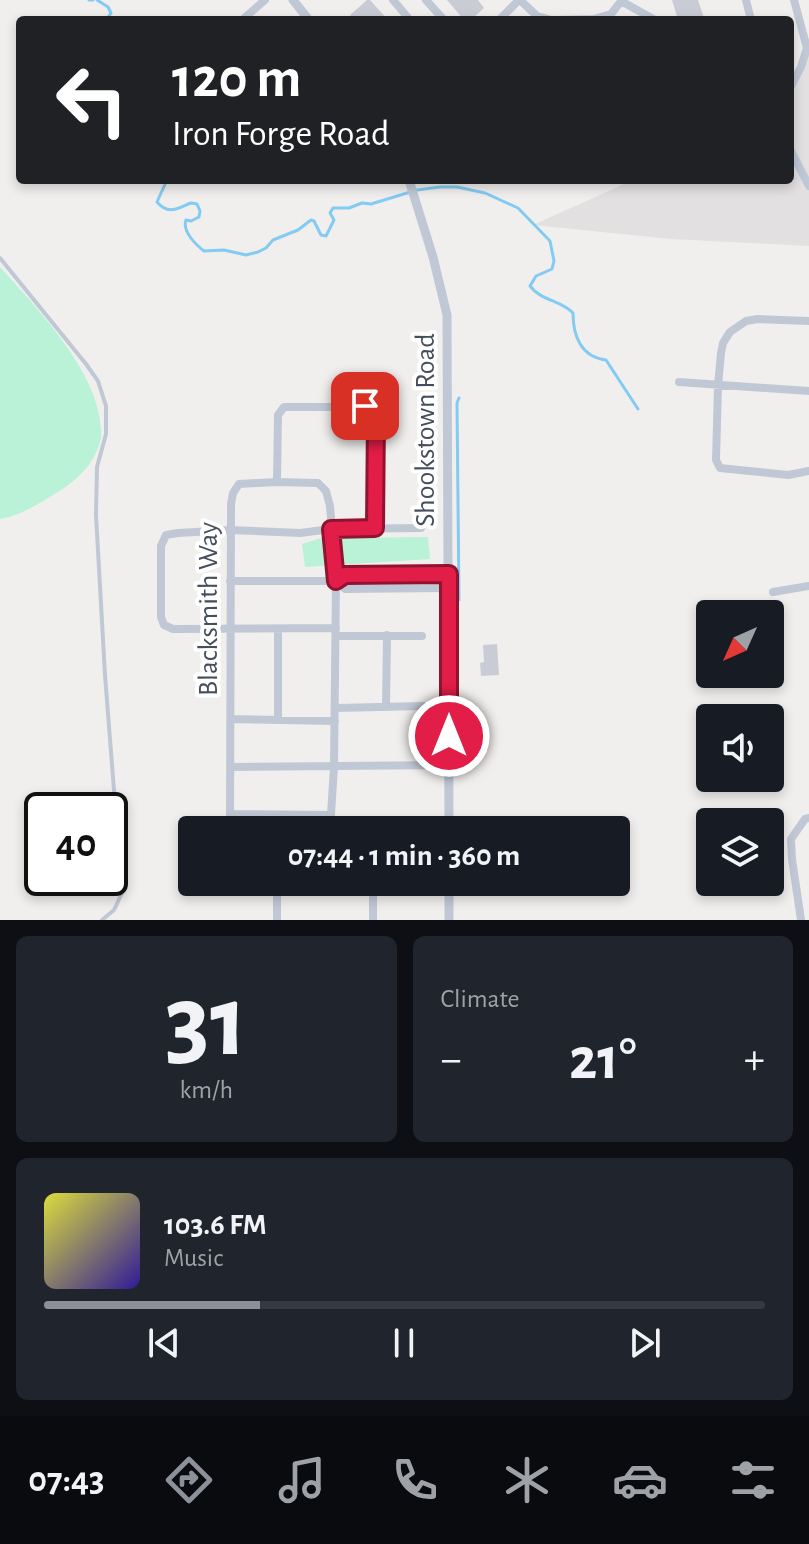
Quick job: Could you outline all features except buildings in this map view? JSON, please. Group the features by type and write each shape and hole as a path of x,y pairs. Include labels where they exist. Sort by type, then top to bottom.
{"street":[{"path":"247,16 265,0"},
{"path":"293,0 306,16"},
{"path":"393,0 407,16"},
{"path":"426,0 440,16"},
{"path":"503,16 520,0 537,16"},
{"path":"794,0 807,48 794,80"},
{"path":"604,16 611,14 622,1 648,16"},
{"path":"794,157 809,186"},
{"name":"Shookstown Road","path":"410,184 447,315 449,816"},
{"path":"809,321 758,319 737,325 730,332 723,343 718,386 716,460 720,468 788,475 809,471"},
{"path":"679,382 809,391"},
{"path":"277,482 278,415 284,407 370,407 376,415 375,528"},
{"name":"Blacksmith Way","path":"231,814 231,504 239,484 277,482 323,486 330,506 336,581 331,815"},
{"path":"421,528 331,529 300,533 230,530 166,535 161,546 161,617 164,625 173,629 278,629 422,636"},
{"path":"230,581 336,581 345,575 449,574"},
{"path":"336,581 345,589 449,588"},
{"path":"773,592 809,586"},
{"path":"278,629 278,720"},
{"path":"386,707 387,635"},
{"path":"335,708 423,706"},
{"path":"231,719 335,721"},
{"path":"230,767 449,765"},
{"path":"231,814 331,815"},
{"path":"801,920 791,839 809,818"},
{"path":"277,896 277,920"},
{"path":"373,896 373,920"},
{"path":"449,896 449,920"}],"lane":[{"path":"0,258 86,364 98,381 106,406 106,434 97,467 96,515 122,893 114,910 102,920"}],"shaded area":[{"path":"809,53 809,246 671,239 533,225 624,184 794,184 794,77"}],"green space":[{"path":"0,267 75,358 95,400 101,438 95,454 75,480 32,508 0,519"},
{"path":"428,537 430,559 305,567 302,544 321,538"}],"waterway":[{"path":"97,0 108,7 111,13 109,16"},
{"path":"165,184 157,202 161,206 170,210 197,204 199,217 186,220 185,224 197,245 204,251 224,250 246,255 266,248 273,240 298,230 311,220 321,235 326,236 334,220 330,213 333,208 371,204 417,190 457,187 485,193 518,208 550,241 554,261 552,269 536,276 530,286 573,313 580,344 590,355 606,360 638,409"},
{"path":"459,398 459,600"}],"route":[{"path":"365,406 376,415 375,528 331,529 336,581 345,575 449,574 449,736"}]}
